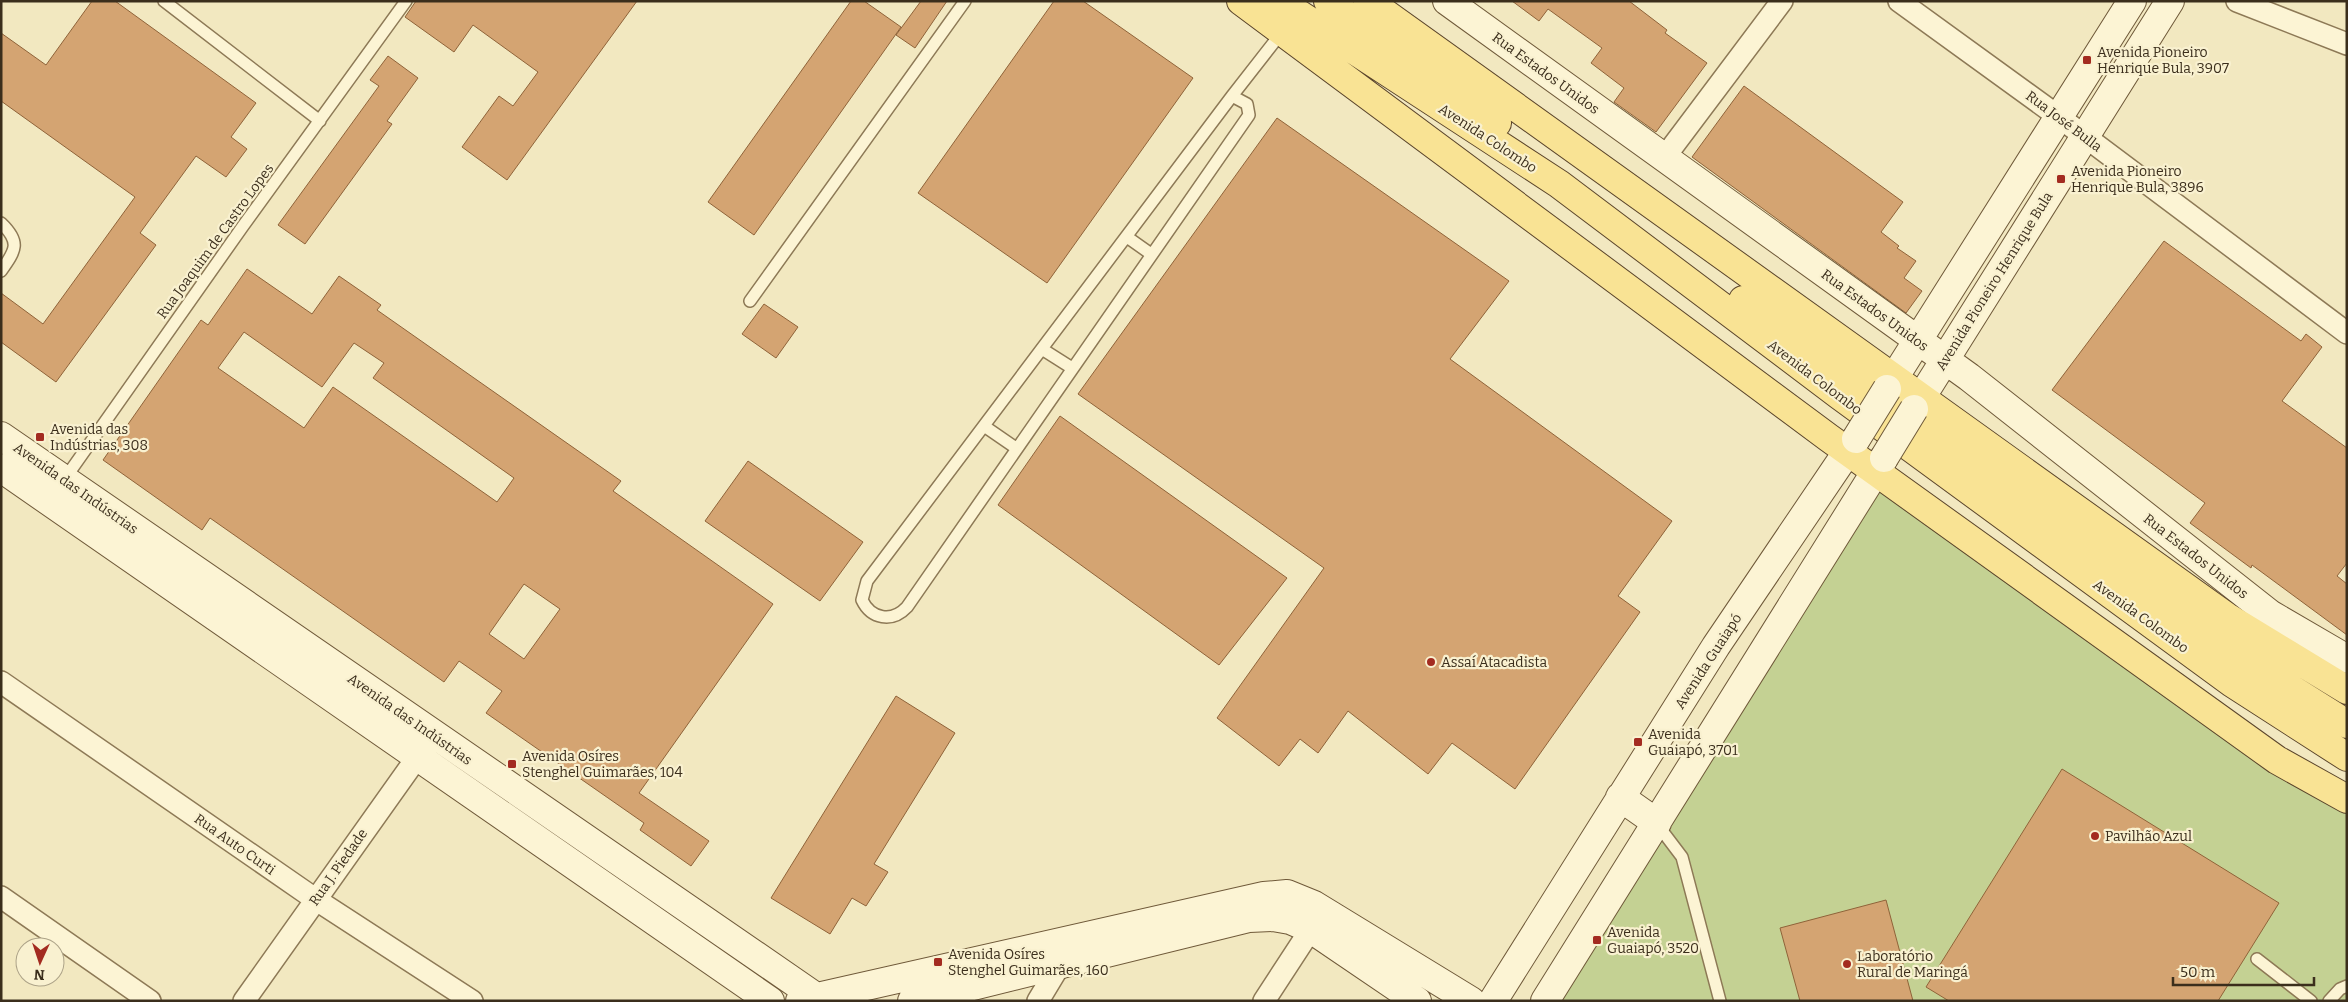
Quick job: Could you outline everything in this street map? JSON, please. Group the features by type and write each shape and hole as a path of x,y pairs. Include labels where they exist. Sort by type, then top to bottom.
{"main road":[{"path":"1241,1 1881,465 2278,760 2347,798"},
{"name":"Avenida Colombo","path":"1279,1 1559,184 1839,395 2232,683 2347,757"},
{"name":"Avenida Colombo","path":"1328,1 2225,647 2347,724"},
{"path":"1368,1 1891,384 2227,617 2347,690"},
{"name":"Rua Estados Unidos","path":"1447,1 1969,377 2270,614 2347,659"},
{"path":"1891,384 2132,1"},
{"name":"Avenida Pioneiro Henrique Bula","path":"1881,465 1944,360 2170,1"},
{"name":"Avenida Guaiapó","path":"1493,1001 1716,646 1891,384"},
{"name":"Avenida das Indústrias","path":"1,436 56,490 416,756 770,1001"},
{"path":"1545,1001 1881,465"},
{"name":"Avenida das Indústrias","path":"1,468 56,490 432,735 811,999"},
{"path":"1620,797 1657,823"},
{"path":"811,999 1264,896 1287,894 1314,905 1471,1001"},
{"path":"912,1001 1249,918 1273,917 1290,920 1311,929 1417,1001"}],"street":[{"path":"1664,158 1782,1"},
{"name":"Rua José Bulla","path":"1899,1 2059,117 2347,333"},
{"path":"2237,1 2347,44"},
{"name":"Rua Auto Curti","path":"1,682 314,899 472,1001"},
{"name":"Rua J. Piedade","path":"244,1001 314,899 432,735"},
{"path":"1,897 150,1001"},
{"path":"1264,1001 1311,929"},
{"path":"1038,1001 1059,966"}],"lane":[{"path":"164,1 320,121"},
{"name":"Rua Joaquim de Castro Lopes","path":"56,490 406,1"},
{"path":"750,301 965,1"},
{"path":"1232,96 1247,104 1249,116 1151,254 907,607 899,615 880,618 866,609 862,600 867,581 1232,96 1282,32"},
{"path":"1,223 12,234 15,245 14,254 1,271"},
{"path":"1126,237 1151,254"},
{"path":"1042,349 1072,368"},
{"path":"984,426 1016,448"},
{"path":"1657,823 1682,857 1720,1001"},
{"path":"2257,959 2311,1001"},
{"path":"2329,1001 2340,989 2347,986"}],"green space":[{"path":"1877,472 2347,799 2347,1001 1544,1001"}],"building":[{"path":"92,1 115,1 256,103 231,137 247,149 226,177 196,156 140,233 156,245 56,382 1,342 1,293 43,324 135,197 1,101 1,33 46,65"},
{"path":"416,1 637,1 507,180 462,147 499,96 513,106 538,72 473,25 454,52 405,17"},
{"path":"851,1 864,1 901,27 754,235 708,202"},
{"path":"921,1 947,1 915,48 896,35"},
{"path":"1054,1 1083,1 1193,78 1047,283 918,193"},
{"path":"1512,1 1629,1 1667,30 1665,33 1707,63 1656,132 1614,102 1624,88 1591,63 1602,48 1548,9 1539,21"},
{"path":"388,56 418,78 387,121 392,124 305,244 278,225 379,86 370,80"},
{"path":"1744,86 1903,202 1881,232 1899,246 1897,248 1916,261 1904,278 1922,291 1906,313 1692,157"},
{"path":"1277,118 1509,281 1450,359 1672,521 1618,596 1640,612 1515,789 1452,743 1428,774 1348,711 1318,753 1300,739 1279,766 1217,718 1324,568 1078,394"},
{"path":"2164,241 2301,341 2306,334 2322,347 2282,401 2347,448 2347,563 2337,576 2347,584 2347,635 2252,565 2251,568 2190,523 2205,503 2052,390"},
{"path":"247,269 312,314 339,276 381,305 377,310 621,481 613,491 773,604 639,793 709,841 691,866 640,830 644,823 486,713 502,691 459,661 444,682 210,518 202,530 103,460 201,320 208,325","holes":["244,332 322,387 354,343 384,363 373,378 514,478 497,502 333,387 304,428 218,368","524,584 560,609 524,659 489,634"]},
{"path":"764,304 798,327 776,358 742,334"},
{"path":"1060,416 1287,578 1219,665 998,505"},
{"path":"748,461 863,542 820,601 705,521"},
{"path":"896,696 955,733 874,864 888,872 866,906 852,898 830,934 771,898"},
{"name":"Pavilhão Azul","path":"2062,769 2279,903 2218,1001 1949,1001 1926,987"},
{"name":"Laboratório Rural de Maringá","path":"1886,900 1913,1001 1800,1001 1780,928"}],"place":[{"name":"Avenida Pioneiro Henrique Bula, 3907","path":"2087,60"},
{"name":"Avenida Pioneiro Henrique Bula, 3896","path":"2061,179"},
{"name":"Avenida das Indústrias, 308","path":"40,437"},
{"name":"Assaí Atacadista","path":"1431,662"},
{"name":"Avenida Guaiapó, 3701","path":"1638,742"},
{"name":"Avenida Osíres Stenghel Guimarães, 104","path":"512,764"},
{"name":"Pavilhão Azul","path":"2095,836"},
{"name":"Avenida Guaiapó, 3520","path":"1597,940"},
{"name":"Avenida Osíres Stenghel Guimarães, 160","path":"938,962"},
{"name":"Laboratório Rural de Maringá","path":"1847,964"}]}
